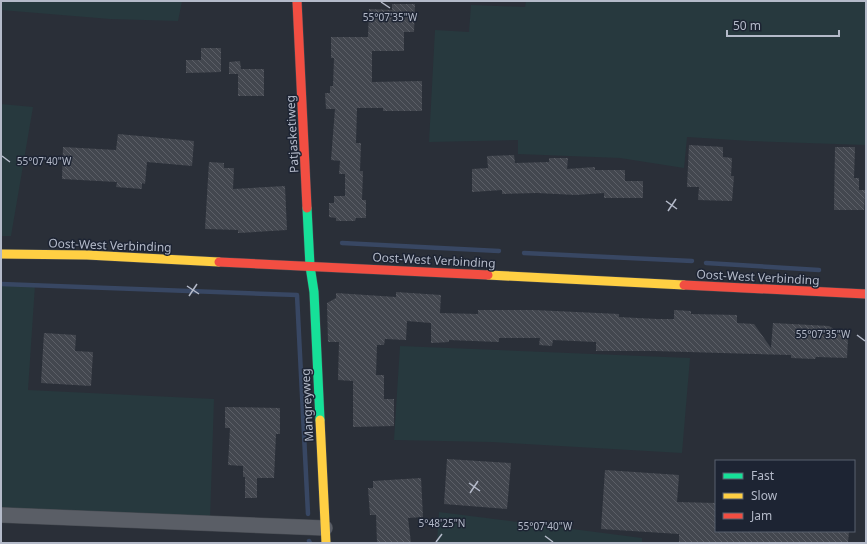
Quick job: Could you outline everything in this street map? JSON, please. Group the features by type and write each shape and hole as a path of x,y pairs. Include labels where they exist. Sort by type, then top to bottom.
{"main road":[{"name":"Patjasketiweg","path":"297,1 310,266"},
{"name":"Oost-West Verbinding","path":"1,254 87,255 866,294"},
{"name":"Mangreyweg","path":"310,266 314,292 325,536"}],"street":[{"path":"1,515 100,517 325,536"}],"shaded area":[{"path":"1,1 182,1 178,21 110,19 1,10"},
{"path":"526,1 866,1 866,145 687,137 684,168 620,158 518,154 518,140 429,142 435,30 469,32 471,5 525,7"},
{"path":"1,104 33,107 11,236 1,236"},
{"path":"1,284 35,285 28,390 214,399 210,520 1,510"},
{"path":"400,346 690,358 682,453 491,442 394,440"},
{"path":"439,512 642,538 642,543 437,543"}],"building":[{"path":"392,4 415,4 414,32 404,32 404,51 372,51 372,82 422,81 422,111 383,111 383,108 357,108 356,143 361,143 360,171 363,171 362,200 366,200 366,218 356,218 355,221 336,221 336,218 329,217 329,203 334,203 334,196 345,196 345,174 339,174 340,161 331,160 335,109 326,109 325,93 330,93 330,86 333,86 334,58 331,58 331,37 368,37 369,9 392,10"},
{"path":"201,48 221,48 221,72 186,73 186,60 201,60"},
{"path":"240,61 241,69 264,69 264,96 238,96 238,74 229,74 229,62"},
{"path":"118,134 194,141 192,166 147,162 145,184 142,183 142,189 116,187 117,182 62,179 63,147 116,150"},
{"path":"689,145 723,147 723,157 732,158 731,176 734,176 732,201 698,200 699,187 687,187"},
{"path":"835,147 855,147 854,178 859,178 859,190 865,190 864,210 834,210"},
{"path":"514,155 515,163 549,162 549,158 568,158 567,169 595,167 595,170 625,170 625,181 643,181 643,198 604,198 604,193 576,195 537,193 502,194 502,190 472,192 472,169 488,168 487,156"},
{"path":"209,162 224,163 224,168 234,168 233,189 285,186 287,230 238,233 238,230 205,229"},
{"path":"396,292 441,295 440,313 478,314 478,310 534,310 619,314 619,317 674,319 674,310 691,311 691,314 737,315 737,323 754,324 771,348 773,323 829,326 848,339 847,358 816,357 815,359 791,358 791,355 655,351 596,351 596,342 553,340 552,346 539,345 540,338 499,338 499,342 449,340 449,342 431,343 431,323 407,321 406,340 385,339 384,345 377,345 376,375 384,375 384,399 394,399 394,426 353,427 353,381 338,380 339,342 328,342 327,303 336,298 336,293 396,297"},
{"path":"44,333 76,335 75,351 93,352 91,386 41,383"},
{"path":"225,407 280,408 280,434 276,434 274,478 257,478 257,498 245,498 245,477 243,477 243,466 228,465 230,428 225,428"},
{"path":"447,459 511,463 507,509 444,504"},
{"path":"605,470 679,475 677,502 715,503 715,532 849,532 848,543 679,543 679,534 601,529"},
{"path":"421,478 423,517 408,518 411,543 377,543 376,515 370,515 368,488 373,488 373,481"}],"waterway":[{"path":"342,243 499,251"},
{"path":"524,253 692,261"},
{"path":"706,263 819,270"},
{"path":"1,284 297,295 308,514"}],"traffic: fast":[{"path":"307,208 310,266 314,292 320,420"}],"traffic: slow":[{"path":"1,254 87,255 219,262"},
{"path":"488,275 684,285"},
{"path":"320,420 326,543"}],"traffic: jam":[{"path":"297,1 307,208"},
{"path":"219,262 488,275"},
{"path":"684,285 866,294"}]}
